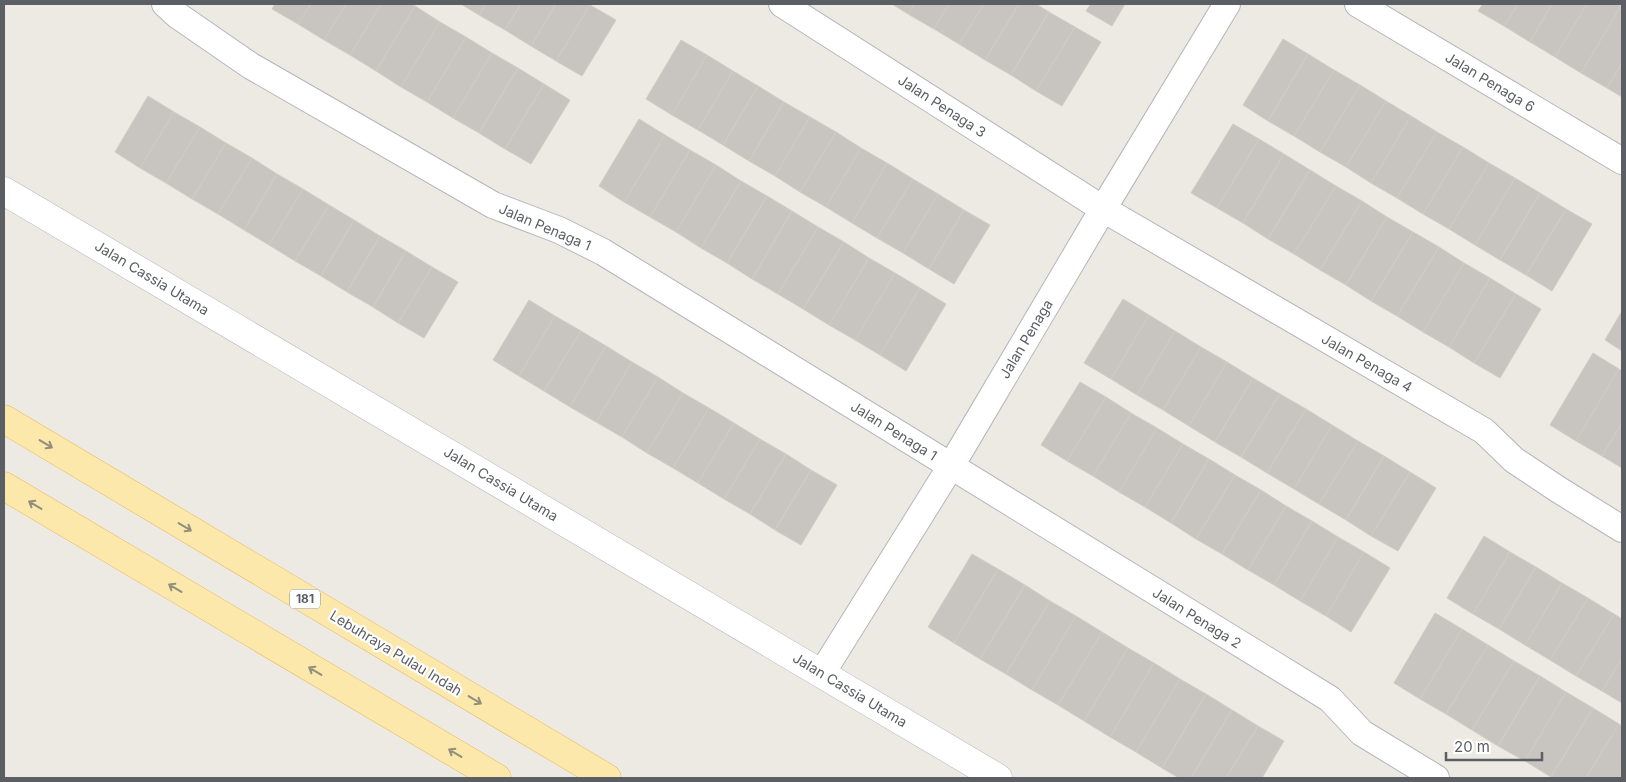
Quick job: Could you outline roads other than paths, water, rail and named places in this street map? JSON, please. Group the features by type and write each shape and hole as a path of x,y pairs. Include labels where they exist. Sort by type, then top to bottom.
{"main road":[{"name":"Lebuhraya Pulau Indah","path":"4,419 607,778"},
{"path":"4,486 497,778"}],"street":[{"name":"Jalan Penaga 1","path":"166,4 177,16 251,66 493,205 558,230 603,252 950,466"},
{"name":"Jalan Penaga 3","path":"782,4 1103,208"},
{"name":"Jalan Penaga","path":"822,673 950,466 1227,4"},
{"name":"Jalan Penaga 6","path":"1358,4 1622,161"},
{"name":"Jalan Cassia Utama","path":"4,191 998,778"},
{"name":"Jalan Penaga 4","path":"1103,208 1484,431 1514,460 1622,529"},
{"name":"Jalan Penaga 2","path":"950,466 1330,699 1362,733 1436,778"}]}
